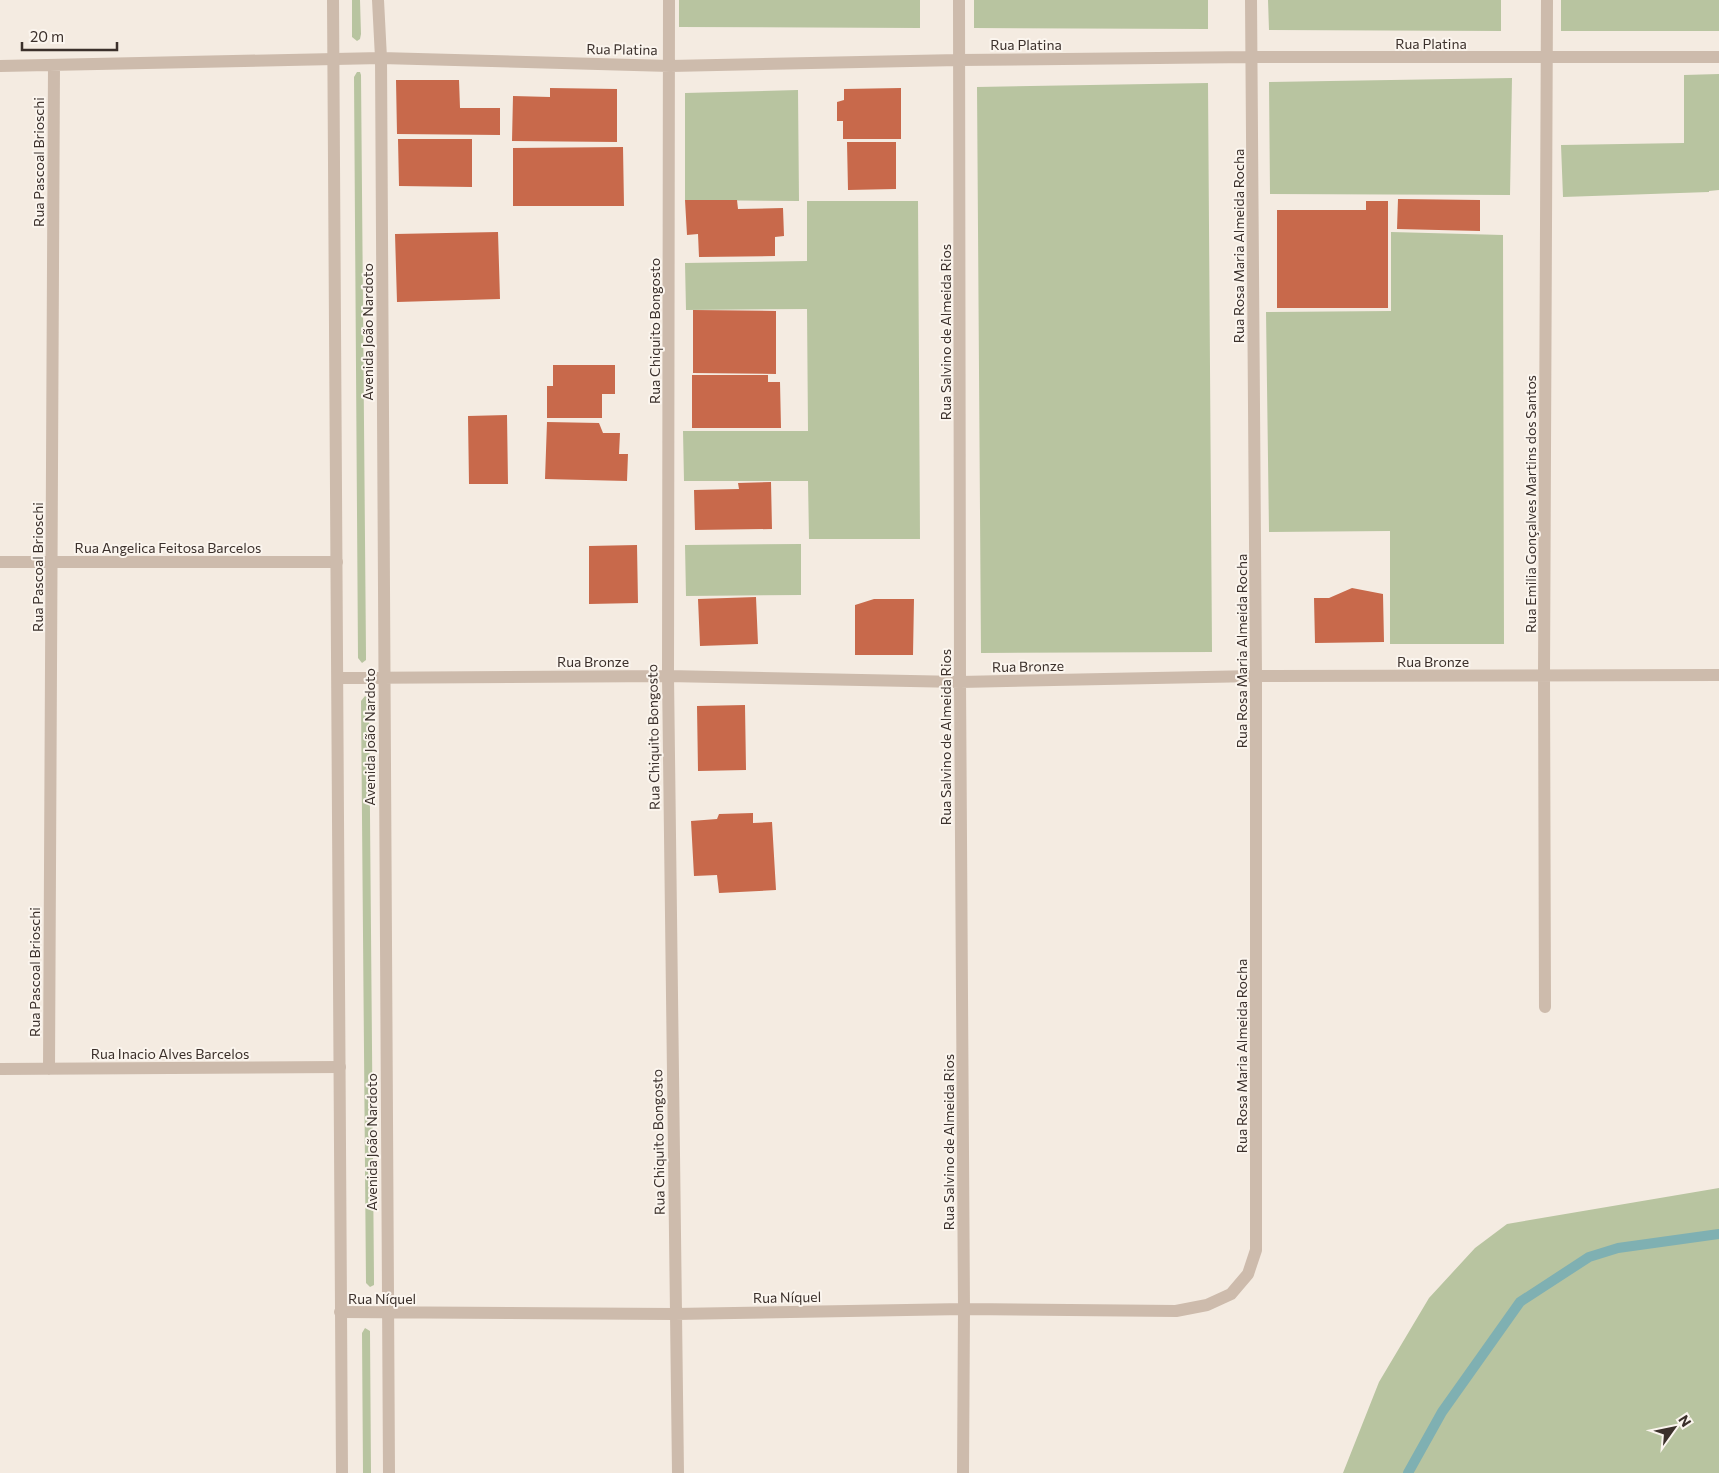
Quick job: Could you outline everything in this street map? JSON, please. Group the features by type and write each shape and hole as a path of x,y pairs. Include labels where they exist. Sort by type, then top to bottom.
{"street":[{"path":"333,0 342,1473"},
{"name":"Avenida João Nardoto","path":"378,0 381,58 388,1473"},
{"name":"Rua Chiquito Bongosto","path":"669,0 668,676 678,1473"},
{"name":"Rua Salvino de Almeida Rios","path":"959,0 963,1473"},
{"name":"Rua Rosa Maria Almeida Rocha","path":"1231,1294 1248,1274 1256,1250 1256,676 1251,0"},
{"name":"Rua Emilia Gonçalves Martins dos Santos","path":"1545,1007 1544,676 1547,0"},
{"name":"Rua Platina","path":"0,66 381,58 670,66 960,60 1719,57"},
{"name":"Rua Pascoal Brioschi","path":"49,1069 54,65"},
{"name":"Rua Angelica Feitosa Barcelos","path":"0,562 337,562"},
{"name":"Rua Bronze","path":"338,678 668,676 960,682 1256,676 1719,675"},
{"name":"Rua Inacio Alves Barcelos","path":"0,1070 340,1067"},
{"name":"Rua Níquel","path":"340,1312 675,1314 964,1309 1176,1311 1206,1305 1231,1294"}],"green space":[{"path":"352,0 360,0 361,34 360,39 357,41 352,37"},
{"path":"679,0 920,0 920,28 679,27"},
{"path":"974,0 1208,0 1208,29 974,28"},
{"path":"1268,0 1501,0 1501,31 1269,30"},
{"path":"1561,0 1719,0 1719,31 1561,31"},
{"path":"357,72 360,72 361,75 366,655 366,660 362,663 358,658 354,77"},
{"path":"1719,74 1719,190 1709,192 1563,197 1561,145 1684,143 1684,75"},
{"path":"1512,78 1510,195 1270,194 1269,82"},
{"path":"1208,83 1212,652 981,653 977,87"},
{"path":"798,90 799,201 685,200 685,93"},
{"path":"807,201 918,201 920,539 809,539 808,481 684,481 683,431 808,431 807,309 686,310 685,263 807,261"},
{"path":"1391,232 1503,235 1504,644 1390,644 1390,531 1269,532 1266,312 1391,311"},
{"path":"801,544 801,595 686,596 685,545"},
{"path":"365,696 369,699 374,1280 374,1285 370,1287 366,1283 361,701"},
{"path":"1719,1188 1719,1473 1343,1473 1379,1382 1429,1298 1475,1248 1507,1224"},
{"path":"365,1328 370,1331 371,1473 363,1473 362,1333"}],"building":[{"path":"396,80 459,80 460,108 500,108 500,135 397,134"},
{"path":"550,88 617,89 617,142 512,141 513,96 550,97"},
{"path":"901,88 901,139 843,139 843,121 837,121 837,102 844,100 844,89"},
{"path":"398,139 472,139 472,187 399,186"},
{"path":"847,142 896,142 896,189 848,190"},
{"path":"623,147 624,206 513,206 513,148"},
{"path":"1398,199 1480,200 1480,231 1397,229"},
{"path":"685,200 737,200 738,209 783,208 784,236 775,237 775,256 699,257 698,234 687,235"},
{"path":"1366,201 1388,201 1388,308 1277,308 1277,210 1366,210"},
{"path":"498,232 500,299 397,302 395,234"},
{"path":"693,310 776,311 776,374 693,373"},
{"path":"553,365 615,365 615,394 602,394 602,418 547,418 547,386 553,386"},
{"path":"692,375 768,375 768,382 780,382 781,428 692,428"},
{"path":"507,415 508,484 469,484 468,416"},
{"path":"547,422 599,423 603,433 620,433 619,454 628,454 627,481 545,479"},
{"path":"771,482 772,529 695,530 694,490 739,489 738,483"},
{"path":"637,545 638,603 589,604 589,546"},
{"path":"1352,588 1383,594 1384,642 1315,643 1314,598 1329,598"},
{"path":"756,597 758,644 700,646 698,599"},
{"path":"874,599 914,599 913,655 855,655 855,605"},
{"path":"745,705 746,770 698,771 697,706"},
{"path":"753,813 753,823 772,822 776,890 719,893 717,875 694,876 691,821 717,819 719,814"}],"waterway":[{"path":"1408,1473 1442,1412 1520,1302 1589,1257 1618,1248 1719,1234"}]}
